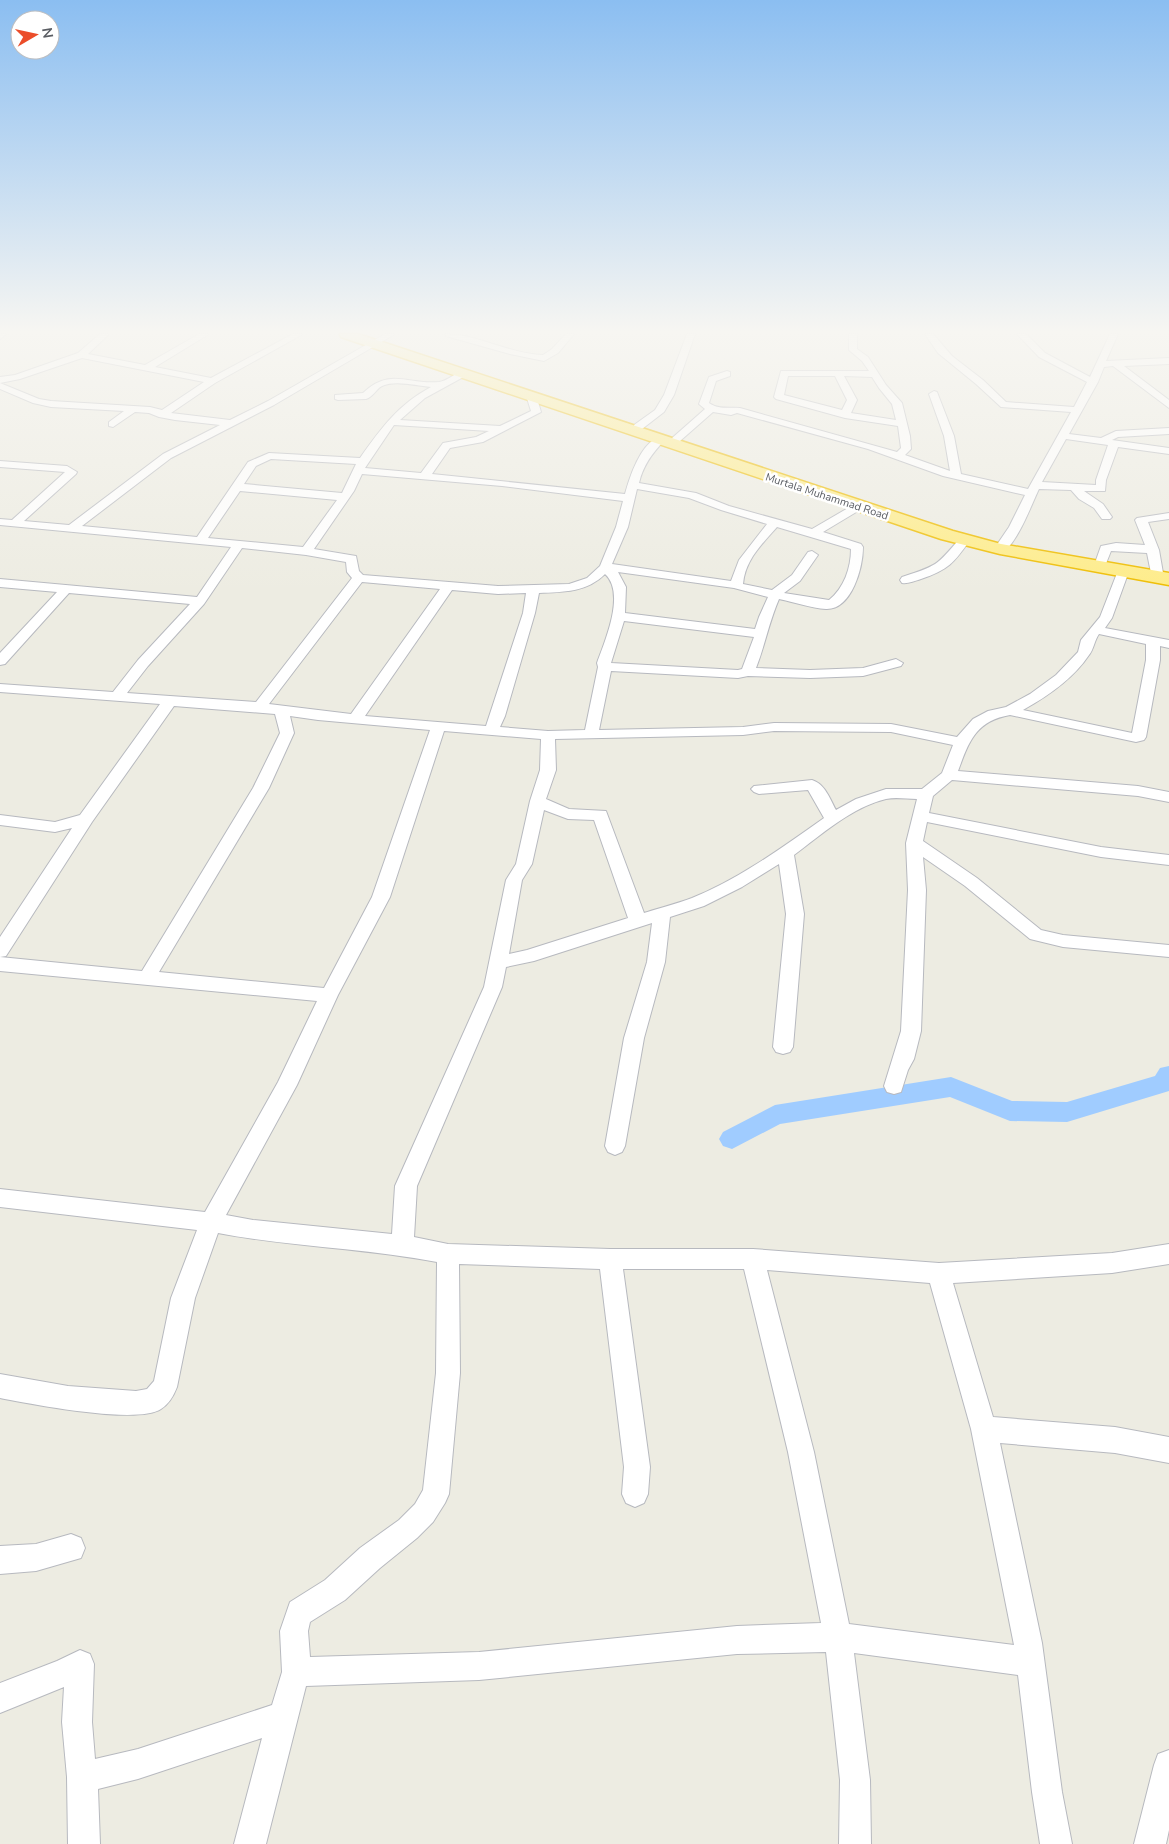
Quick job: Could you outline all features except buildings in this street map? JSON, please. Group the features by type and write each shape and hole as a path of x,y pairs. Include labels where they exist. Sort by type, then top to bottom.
{"highway":[{"name":"Murtala Muhammad Road","path":"603,420 660,440 1003,546"},
{"name":"Murtala Muhammad Road","path":"617,420 676,440 715,456"},
{"name":"Murtala Muhammad Road","path":"791,481 964,540 1165,576"}],"street":[{"path":"113,424 118,420"},
{"path":"212,420 229,423"},
{"path":"72,528 151,466 235,420"},
{"path":"306,550 344,497 361,466 393,420"},
{"path":"424,477 447,446 479,440 519,420"},
{"path":"638,427 647,420"},
{"path":"676,440 699,420"},
{"path":"775,420 899,456 956,476 1033,489 1101,489 1101,480 1114,444"},
{"path":"877,420 902,424"},
{"path":"899,456 906,449 901,420"},
{"path":"943,420 949,436 956,476"},
{"path":"1003,546 1072,420"},
{"path":"391,422 500,429"},
{"path":"1098,442 1116,434 1169,431"},
{"path":"1063,436 1169,451"},
{"path":"0,522 200,542 306,550 352,559 353,572 359,578 498,590 570,588 584,584 597,577 604,567 622,527 636,473 653,444 660,440"},
{"path":"200,542 252,464 269,456 361,466 424,477 630,498"},
{"path":"0,464 68,469 72,472 15,523"},
{"path":"604,567 737,585 742,588 776,593 827,605 836,603 845,592 857,560 857,547 814,533 774,523 692,495 634,485"},
{"path":"237,488 344,497"},
{"path":"1075,488 1083,497 1100,506 1100,510 1106,517"},
{"path":"814,533 860,506"},
{"path":"1165,576 1154,564 1153,550 1142,519 1169,516"},
{"path":"737,585 737,575 749,554 774,523"},
{"path":"906,580 936,570 945,564 964,540"},
{"path":"117,697 143,663 200,601 239,544"},
{"path":"894,1086 898,1068 904,1059 911,1031 917,890 914,843 926,794 949,775 961,742 978,722 993,714 1010,711 1035,697 1061,678 1084,653 1088,640 1106,618 1115,567 1106,548 1132,547 1153,550"},
{"path":"748,672 765,617 776,593 796,578 812,555"},
{"path":"591,734 605,668 604,663 618,616 621,595 616,578 604,567"},
{"path":"260,707 359,578"},
{"path":"0,583 200,601"},
{"path":"355,719 449,586"},
{"path":"0,661 66,589"},
{"path":"490,731 498,716 529,613 533,590"},
{"path":"618,616 761,634"},
{"path":"1096,630 1169,644"},
{"path":"1010,711 1136,738 1139,737 1154,660 1152,640"},
{"path":"605,668 738,674 748,672 810,674 863,672 896,663"},
{"path":"0,688 260,707 318,716 548,736 743,731 774,727 842,726 891,728 961,742"},
{"path":"0,951 86,819 170,701"},
{"path":"282,711 287,733"},
{"path":"146,979 261,788 287,733 318,716"},
{"path":"0,1386 68,1398 136,1403 152,1400 165,1387 183,1298 211,1222 287,1085 329,995 381,897 438,727"},
{"path":"402,1245 406,1186 493,986 514,880 524,864 538,801 548,770 548,736"},
{"path":"949,775 1138,792 1169,797"},
{"path":"759,789 812,785 819,792 833,819"},
{"path":"499,962 528,956 698,902 729,887 862,802 886,794 926,794"},
{"path":"538,801 573,816 600,815 638,922"},
{"path":"921,816 1100,852 1169,860"},
{"path":"0,820 55,827 86,819"},
{"path":"55,827 73,839"},
{"path":"914,843 971,882 1036,934 1063,941 1169,951"},
{"path":"783,1047 795,914 785,852"},
{"path":"615,1146 634,1038 656,962 662,915"},
{"path":"0,964 329,995"},
{"path":"0,1198 211,1222 253,1230 402,1245 448,1254 610,1259 753,1259 939,1274 1112,1263 1169,1254"},
{"path":"250,1844 296,1672 294,1631 300,1612 335,1590 370,1558 408,1528 424,1513 436,1494 448,1373 448,1254"},
{"path":"610,1259 637,1466 635,1494"},
{"path":"753,1259 800,1440 839,1637 855,1781 855,1844"},
{"path":"939,1274 984,1430 1031,1662 1056,1844"},
{"path":"984,1430 1115,1440 1169,1450"},
{"path":"0,1560 17,1561 41,1558 71,1548"},
{"path":"296,1672 479,1666 737,1640 839,1637 1031,1662"},
{"path":"0,1698 66,1672 80,1664 77,1722 82,1777 84,1844"},
{"path":"82,1777 138,1764 283,1716"},
{"path":"1150,1844 1169,1764"}],"waterway":[{"path":"732,1139 775,1115 951,1087 1010,1111 1067,1112 1163,1083 1169,1075"}]}
